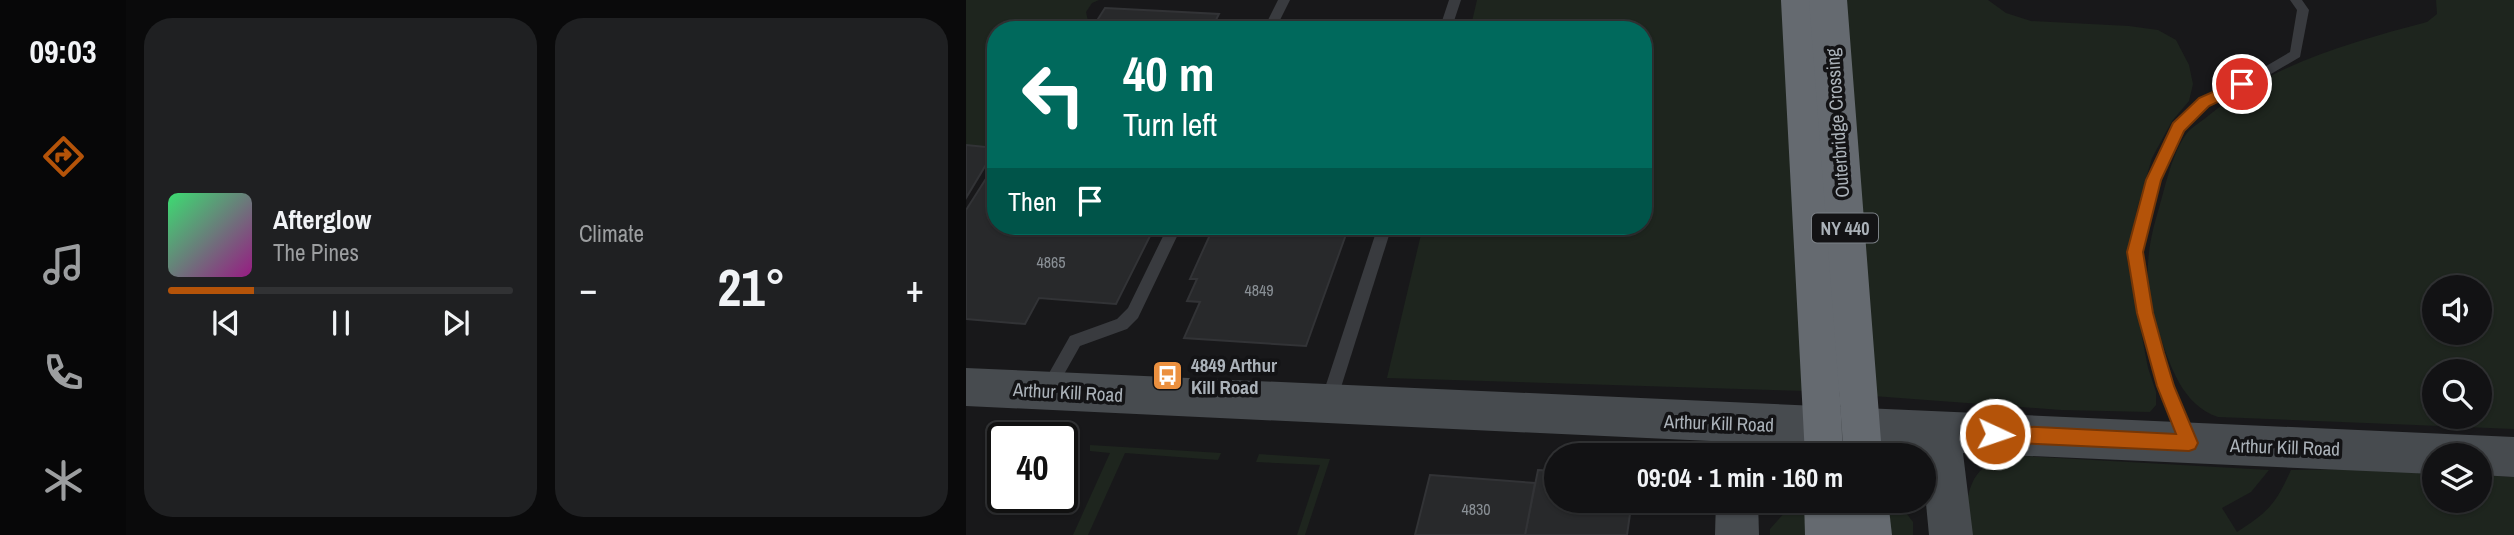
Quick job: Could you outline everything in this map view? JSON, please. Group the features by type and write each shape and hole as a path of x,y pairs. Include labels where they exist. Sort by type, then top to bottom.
{"highway":[{"name":"Outerbridge Crossing","path":"1800,0 1823,443"},
{"name":"Outerbridge Crossing","path":"1828,0 1862,443"},
{"path":"1827,513 1828,535"},
{"path":"1867,513 1869,535"}],"street":[{"name":"Arthur Kill Road","path":"966,387 1327,405 1737,440 1940,431 2422,453"},
{"path":"1940,431 1951,535"},
{"path":"2492,456 2514,457"},
{"path":"1737,513 1737,535"}],"lane":[{"path":"1274,21 1284,0"},
{"path":"1449,21 1455,0"},
{"path":"2189,443 2165,386 2145,313 2135,252 2153,180 2178,127 2204,102 2296,54 2303,10 2296,0"},
{"path":"1047,391 1075,341 1122,324 1133,313 1171,235"},
{"path":"1327,405 1382,235"}],"shaded area":[{"path":"966,0 1099,0 1092,3 1086,12 1088,21 987,21 987,147 966,145"},
{"path":"1477,0 1988,0 2006,13 2031,21 2129,26 2158,30 2176,40 2189,65 2193,84 2189,101 2172,121 2152,158 2137,209 2127,259 2148,368 2156,392 2156,405 2150,412 2061,410 1806,391 1387,378 1421,235 1652,235 1652,21 1472,21"},
{"path":"2436,0 2514,0 2514,429 2492,428 2492,359 2422,359 2422,425 2218,417 2206,411 2186,394 2173,370 2154,316 2148,285 2154,225 2170,169 2182,141 2187,133 2232,98 2284,69 2341,47 2427,22 2437,14"},
{"path":"1090,445 1221,453 1218,460 1125,453 1088,535 1073,535 1110,453 1090,451"},
{"path":"1259,454 1330,459 1305,535 1297,535 1320,465 1256,462"},
{"path":"2025,456 2269,470 2251,492 2222,508 2237,532 2270,506 2291,470 2366,469 2422,472 2422,513 2492,513 2492,476 2514,477 2514,535 1964,535 1967,503 1975,478 1992,462"},
{"path":"1784,513 1906,513 1913,522 1913,535 1770,535 1770,529"}],"building":[{"path":"1105,8 1219,14 1216,21 1097,21"},
{"path":"966,145 987,147 987,163 966,198"},
{"path":"987,177 987,235 1150,235 1116,304 1039,298 1025,324 966,319 966,210"},
{"path":"1210,235 1346,235 1306,346 1184,338 1200,302 1187,301 1197,279 1190,279"},
{"path":"1538,470 1544,470 1544,513 1630,514 1627,535 1525,535"},
{"path":"1430,475 1535,483 1525,535 1415,535"}],"place":[{"name":"4849 Arthur Kill Road","path":"1168,376"}],"route":[{"path":"1995,434 2189,443 2165,386 2145,313 2135,252 2153,180 2178,127 2204,102 2242,84"}]}
